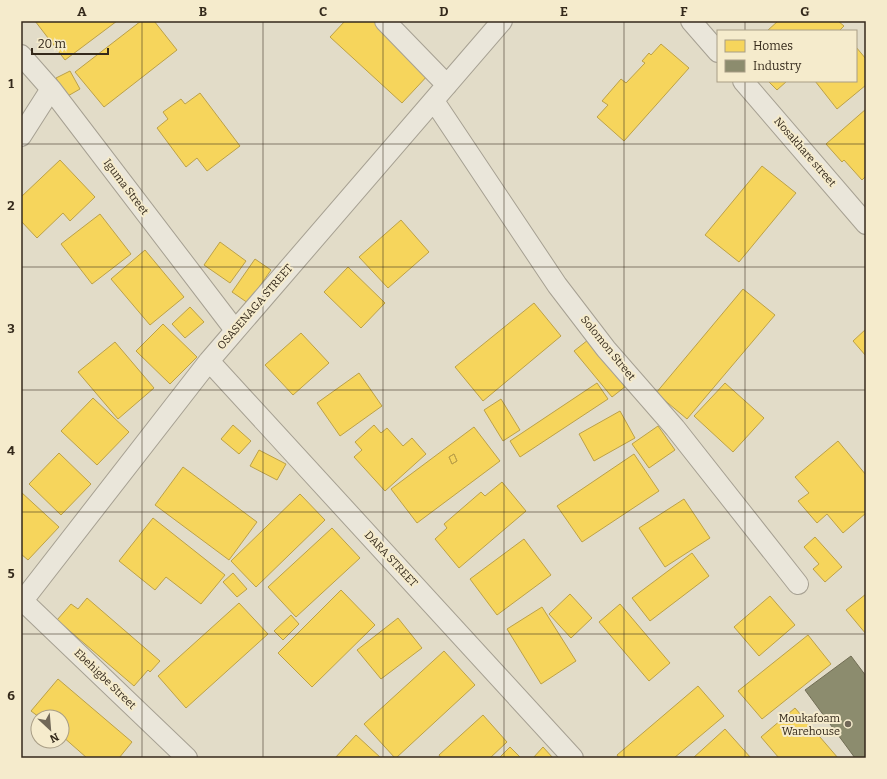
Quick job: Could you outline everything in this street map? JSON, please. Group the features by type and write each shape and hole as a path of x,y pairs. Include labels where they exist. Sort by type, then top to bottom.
{"street":[{"path":"385,21 448,85"},
{"name":"OSASENAGA STREET","path":"22,602 209,361 502,21"},
{"path":"691,21 717,51"},
{"name":"Iguma Street","path":"21,55 51,88 235,330"},
{"name":"Nosakhare street","path":"744,82 866,224"},
{"path":"21,136 51,88"},
{"name":"Solomon Street","path":"434,101 557,284 606,348 680,434 798,584"},
{"name":"DARA STREET","path":"209,361 573,758"},
{"name":"Ebehigbe Street","path":"22,602 187,758"}],"building: Homes":[{"path":"35,21 117,21 65,60"},
{"path":"141,21 154,21 177,50 104,107 75,72"},
{"path":"345,21 374,21 430,73 402,103 330,37"},
{"path":"778,21 838,21 844,26 840,30 768,30"},
{"path":"661,44 689,68 624,141 597,117 608,105 602,101 621,79 626,83 645,63 642,61 649,53 651,55"},
{"path":"857,48 866,59 866,85 837,109 816,82 857,82"},
{"path":"70,71 80,89 66,97 56,78"},
{"path":"769,82 786,82 777,90"},
{"path":"200,93 240,146 207,171 197,158 186,167 157,128 168,119 163,112 181,99 185,104"},
{"path":"866,109 866,176 862,180 844,160 842,162 826,144"},
{"path":"60,160 95,197 70,221 63,213 37,238 21,221 21,197"},
{"path":"762,166 796,193 739,262 705,235"},
{"path":"100,214 131,254 92,284 61,244"},
{"path":"401,220 429,252 388,288 359,257"},
{"path":"220,242 246,261 230,283 204,265"},
{"path":"145,250 184,297 150,325 111,279"},
{"path":"255,259 271,270 248,303 232,292"},
{"path":"348,267 385,303 361,328 324,292"},
{"path":"743,289 775,315 687,419 656,393"},
{"path":"534,303 561,336 483,401 455,367"},
{"path":"190,307 204,322 185,338 172,324"},
{"path":"163,324 197,357 170,384 136,351"},
{"path":"866,329 866,356 853,341"},
{"path":"301,333 329,363 293,395 265,365"},
{"path":"588,340 626,386 612,397 574,351"},
{"path":"115,342 154,388 118,419 78,372"},
{"path":"359,373 382,406 340,436 317,403"},
{"path":"597,383 608,399 520,457 510,441"},
{"path":"725,383 764,418 733,452 694,416"},
{"path":"93,398 129,432 97,465 61,431"},
{"path":"501,399 520,430 503,441 484,410"},
{"path":"620,411 635,438 594,461 579,434"},
{"path":"233,425 251,441 239,454 221,439"},
{"path":"374,425 381,433 387,428 403,446 412,438 426,454 385,491 354,457 362,450 355,442"},
{"path":"658,426 675,450 649,468 632,444"},
{"path":"474,427 500,461 417,523 391,489","holes":["454,454 457,461 452,464 449,457"]},
{"path":"838,441 866,475 866,513 843,533 827,514 817,523 798,501 809,493 795,477"},
{"path":"259,450 286,464 277,480 250,466"},
{"path":"59,453 91,484 61,515 29,484"},
{"path":"454,454 457,461 452,464 449,457"},
{"path":"634,454 659,491 582,542 557,506"},
{"path":"183,467 257,522 229,560 155,505"},
{"path":"502,482 526,511 459,568 435,539 447,528 444,524 481,492 485,496"},
{"path":"21,492 59,527 28,560 21,554"},
{"path":"300,494 325,520 256,587 231,561"},
{"path":"684,499 710,538 665,567 639,528"},
{"path":"153,518 225,575 201,604 166,577 155,590 119,561"},
{"path":"332,528 360,558 296,617 268,587"},
{"path":"815,537 842,567 825,582 813,569 819,564 804,547"},
{"path":"524,539 551,575 497,615 470,579"},
{"path":"692,553 709,576 650,621 632,598"},
{"path":"233,573 247,589 237,597 223,582"},
{"path":"341,590 375,625 312,687 278,653"},
{"path":"570,594 592,618 571,638 549,614"},
{"path":"866,594 866,634 846,610"},
{"path":"770,596 795,625 759,656 734,627"},
{"path":"87,598 160,661 150,672 148,670 134,686 57,620 71,604 78,609"},
{"path":"239,603 268,634 186,708 158,676"},
{"path":"620,604 670,663 649,681 599,622"},
{"path":"542,607 576,661 541,684 507,629"},
{"path":"291,615 299,624 283,640 274,631"},
{"path":"398,618 422,648 381,679 357,650"},
{"path":"808,635 831,664 762,719 738,691"},
{"path":"444,651 475,685 395,758 364,724"},
{"path":"58,679 132,742 119,758 87,758 70,743 70,709 33,709"},
{"path":"698,686 724,716 674,758 619,758 617,755"},
{"path":"795,708 838,758 779,758 761,737"},
{"path":"483,715 507,742 490,758 441,758 439,755"},
{"path":"725,729 751,758 693,758"},
{"path":"356,735 381,758 335,758"},
{"path":"510,747 521,758 499,758"},
{"path":"543,747 553,758 533,758"}],"building: Industry":[{"name":"Moukafoam Warehouse","path":"851,656 866,676 866,758 855,758 805,690"}],"place":[{"name":"Moukafoam Warehouse","path":"848,724"}]}
